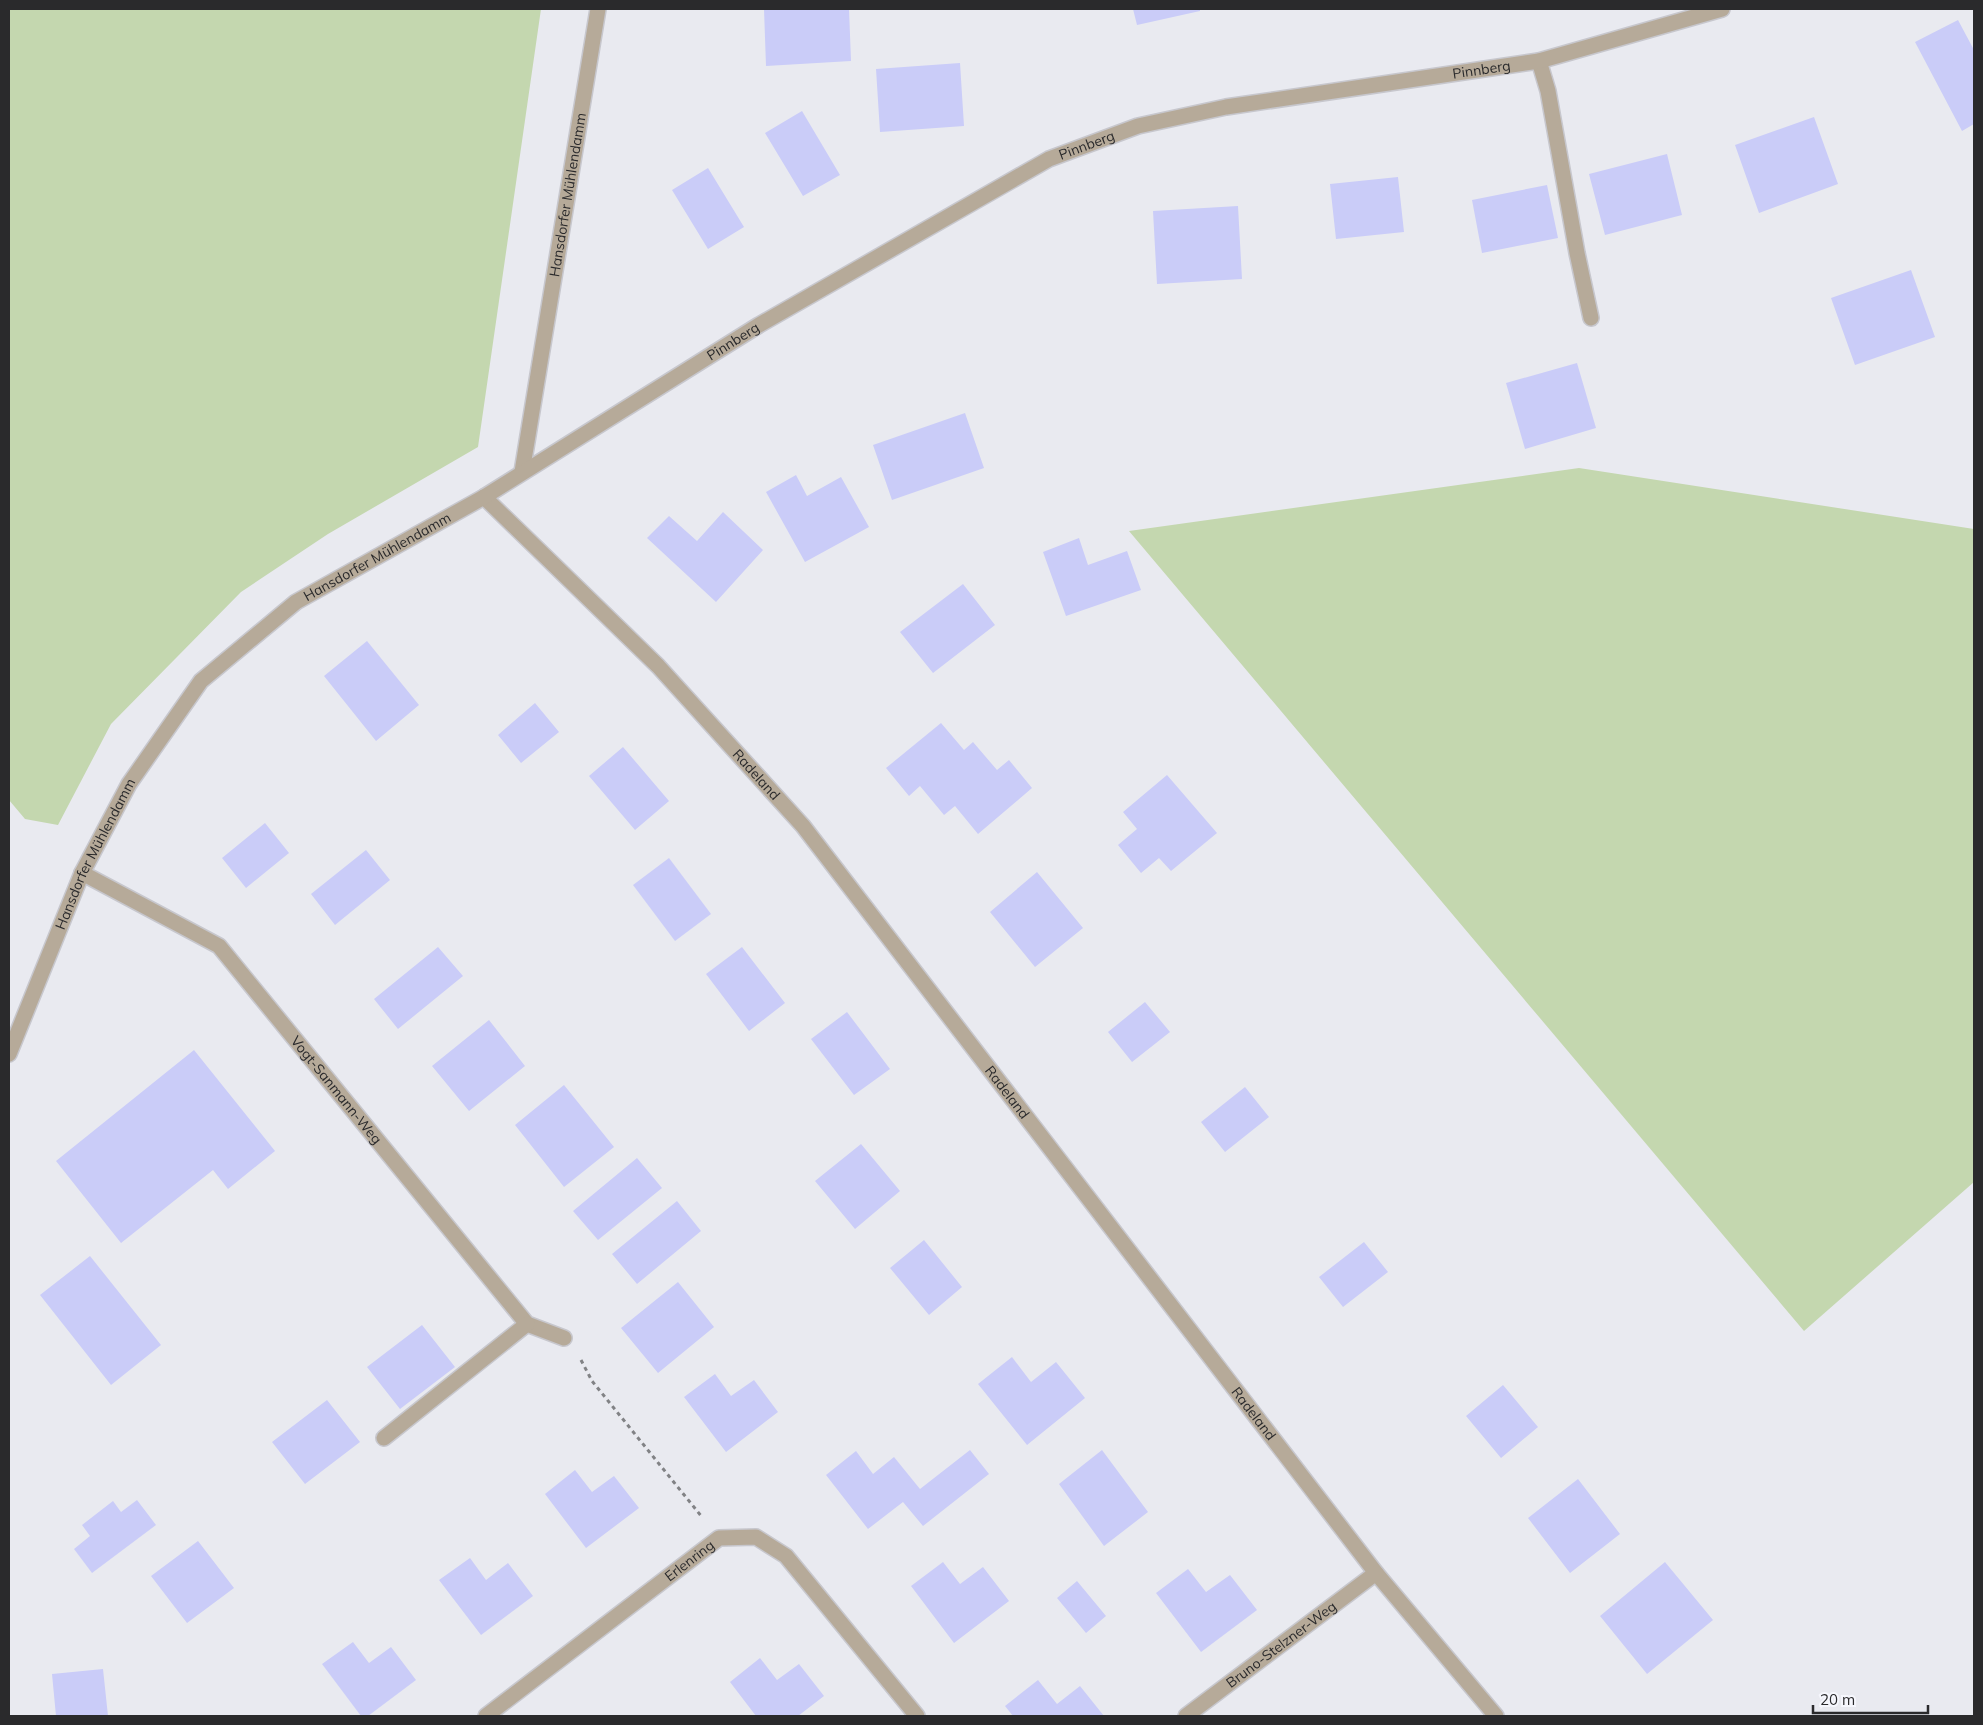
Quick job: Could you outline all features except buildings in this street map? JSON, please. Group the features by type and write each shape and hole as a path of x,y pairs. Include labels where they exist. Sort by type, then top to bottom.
{"street":[{"name":"Hansdorfer Mühlendamm","path":"9,1054 82,873 129,784 201,681 296,602 484,497 522,472 598,9"},
{"name":"Pinnberg","path":"522,472 759,324 1049,159 1138,126 1226,107 1539,61 1722,9"},
{"path":"1539,61 1548,91 1577,253 1591,318"},
{"name":"Radeland","path":"484,497 658,666 803,826 1376,1574 1496,1716"},
{"name":"Vogt-Sanmann-Weg","path":"82,873 219,946 527,1324"},
{"path":"384,1438 527,1324 564,1338"},
{"name":"Erlenring","path":"486,1716 719,1538 756,1537 786,1556 917,1716"},
{"name":"Bruno-Stelzner-Weg","path":"1186,1716 1376,1574"}],"path":[{"path":"564,1338 585,1366 592,1381 719,1538"}],"green space":[{"path":"9,9 541,9 478,447 328,534 241,592 111,724 58,825 25,819 9,800"},
{"path":"1579,468 1974,529 1974,1182 1804,1331 1129,531"}]}
